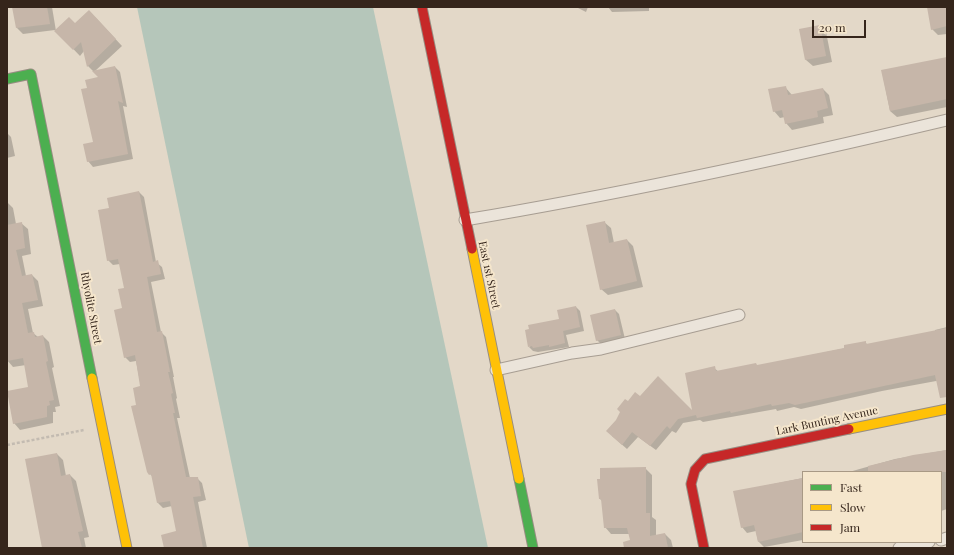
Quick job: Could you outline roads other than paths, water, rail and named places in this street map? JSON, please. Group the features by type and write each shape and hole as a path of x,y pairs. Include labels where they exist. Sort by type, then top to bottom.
{"street":[{"name":"East 1st Street","path":"422,7 533,548"},
{"name":"Rhyolite Street","path":"7,79 31,74 127,548"},
{"name":"Lark Bunting Avenue","path":"704,548 691,484 692,474 697,466 712,457 947,409"}],"lane":[{"path":"465,220 536,208 780,159 947,120"},
{"path":"496,370 572,353 601,349 739,315"},
{"path":"899,548 924,543"}]}
